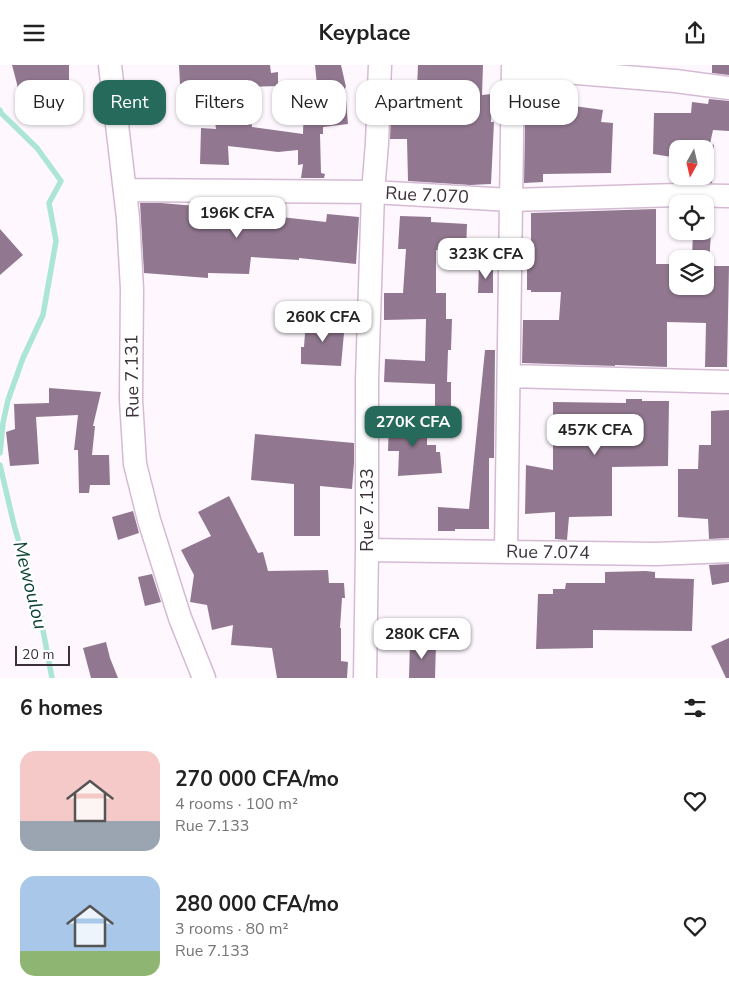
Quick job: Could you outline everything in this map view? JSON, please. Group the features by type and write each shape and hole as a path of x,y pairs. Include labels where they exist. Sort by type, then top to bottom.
{"street":[{"name":"Rue 7.131","path":"110,65 128,218 132,289 131,400 135,464 149,520 180,618 204,678"},
{"name":"Rue 7.133","path":"365,678 367,380 380,65"},
{"path":"506,551 513,67 675,81 729,88"},
{"name":"Rue 7.070","path":"125,190 374,192 511,199 677,195 729,196"},
{"path":"509,376 729,382"},
{"name":"Rue 7.074","path":"367,550 656,554 729,551"}],"building":[{"path":"12,65 69,65 69,80 16,80"},
{"path":"179,65 270,65 271,73 278,72 278,80 272,80 272,86 262,87 262,80 180,80"},
{"path":"315,65 341,65 344,80 316,80"},
{"path":"418,65 483,65 482,95 490,94 490,125 494,125 491,184 470,185 408,181 407,139 390,139 391,125 480,125 480,80 417,80"},
{"path":"712,65 729,65 729,75 712,73"},
{"path":"709,99 729,101 729,131 713,130 711,140 669,140 669,157 653,154 654,113 691,113 692,102 708,104"},
{"path":"346,100 348,124 346,124"},
{"path":"578,107 603,110 601,122 613,123 611,173 543,174 543,182 524,183 525,125 578,125"},
{"path":"215,125 252,125 252,127 303,134 303,125 340,125 323,127 323,134 320,134 321,173 325,174 324,178 301,178 303,164 298,165 298,150 278,152 228,146 229,165 200,164 201,128 216,129"},
{"path":"140,203 254,211 253,214 326,222 327,214 359,217 356,264 299,258 299,260 251,257 249,274 208,273 208,278 144,273"},
{"path":"656,209 656,264 669,264 669,295 714,295 714,266 729,266 727,367 705,367 706,323 667,322 667,367 522,363 523,320 559,320 561,292 531,292 531,290 527,290 527,245 531,245 531,213"},
{"path":"400,216 431,217 431,222 467,224 466,251 436,250 436,293 446,293 446,319 452,319 451,350 448,350 447,382 451,382 451,406 435,406 435,384 384,382 385,359 425,361 426,319 384,320 384,293 403,293 406,249 398,249"},
{"path":"0,229 23,255 0,275"},
{"path":"693,240 710,240 710,250 692,250"},
{"path":"479,267 493,267 493,293 478,293"},
{"path":"306,319 345,322 341,366 301,364 301,347 304,347"},
{"path":"485,350 495,350 494,458 489,458 489,529 438,531 438,507 469,509"},
{"path":"49,388 101,392 93,426 95,426 92,455 109,455 110,485 90,485 89,493 79,493 78,450 74,450 78,415 36,417 39,464 10,466 6,432 15,429 14,404 49,403"},
{"path":"626,399 669,401 668,466 612,467 612,516 569,517 567,540 555,539 555,512 525,514 526,465 553,470 553,402 626,403"},
{"path":"729,410 729,538 709,539 708,519 678,517 678,469 698,469 699,445 711,445 711,411"},
{"path":"389,420 427,421 427,445 436,445 436,452 440,452 442,473 398,476 399,451 388,451"},
{"path":"255,434 354,443 352,489 320,486 320,536 294,536 294,484 251,480"},
{"path":"229,496 258,553 263,552 268,571 328,570 329,583 344,583 345,598 342,598 340,628 341,661 348,662 347,678 277,678 272,648 231,645 233,625 212,630 207,605 190,602 194,575 181,550 211,536 198,512"},
{"path":"133,511 139,533 118,540 112,517"},
{"path":"729,564 729,582 712,585 709,565"},
{"path":"605,572 655,572 655,578 694,579 692,631 593,630 593,648 536,649 538,594 553,594 553,589 565,589 566,583 605,583"},
{"path":"152,574 161,602 145,606 138,577"},
{"path":"729,638 729,678 726,678 711,646"},
{"path":"106,642 118,678 91,678 83,648"},
{"path":"410,642 436,643 435,678 409,678"}],"waterway":[{"name":"Mewoulou","path":"0,110 37,148 61,181 49,203 56,241 43,315 23,358 8,400 3,423 0,453"},
{"name":"Mewoulou","path":"0,465 14,525 40,614 52,678"}]}
